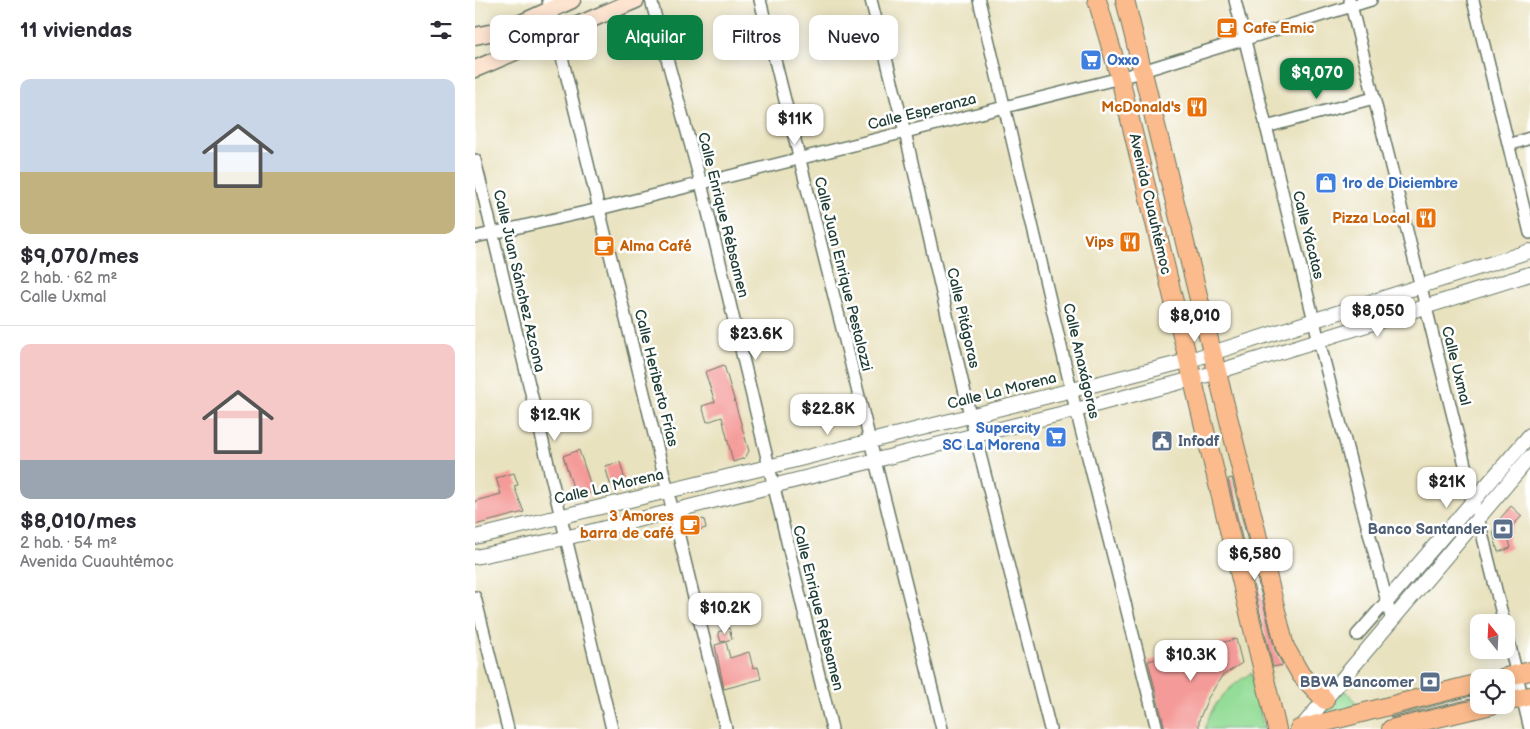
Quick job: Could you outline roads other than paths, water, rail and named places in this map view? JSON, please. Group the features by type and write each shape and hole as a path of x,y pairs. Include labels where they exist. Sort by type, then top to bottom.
{"main road":[{"path":"475,36 508,29 549,4 571,0"},
{"path":"597,17 636,0"},
{"name":"Avenida Cuauhtémoc","path":"1097,0 1120,78 1191,379 1277,729"},
{"name":"Avenida Cuauhtémoc","path":"1125,0 1141,72 1285,647 1301,675 1325,700"},
{"path":"475,69 496,60"},
{"path":"1299,729 1470,685"},
{"path":"1391,729 1470,710"}],"street":[{"name":"Calle Enrique Rébsamen","path":"651,0 701,183 772,487 832,729"},
{"name":"Calle Juan Enrique Pestalozzi","path":"760,0 873,462 942,729"},
{"name":"Calle Pitágoras","path":"871,0 905,132 970,415 1050,729"},
{"name":"Calle Anaxágoras","path":"979,0 1072,390 1157,729"},
{"name":"Calle Yácatas","path":"1235,0 1319,341 1392,621"},
{"name":"Calle Esperanza","path":"475,237 599,209 1120,78 1244,40 1351,3 1371,0"},
{"path":"1473,0 1530,232"},
{"name":"Calle Uxmal","path":"1351,3 1502,614"},
{"name":"Calle Heriberto Frías","path":"563,60 726,729"},
{"path":"1266,127 1374,98"},
{"path":"1509,145 1530,138"},
{"name":"Calle Juan Sánchez Azcona","path":"475,160 612,729"},
{"name":"Calle La Morena","path":"475,537 559,515 768,467 1187,361 1530,251"},
{"path":"475,558 565,538 1077,410 1216,372 1530,274"},
{"path":"1357,635 1530,435"},
{"path":"1299,729 1530,457"},
{"path":"475,597 508,729"},
{"path":"1513,659 1520,699 1530,729"}],"place":[{"name":"Cafe Emic","path":"1227,28"},
{"name":"Oxxo","path":"1091,60"},
{"name":"McDonald's","path":"1197,107"},
{"name":"1ro de Diciembre","path":"1326,183"},
{"name":"Pizza Local","path":"1426,218"},
{"name":"Vips","path":"1130,242"},
{"name":"Alma Café","path":"604,246"},
{"name":"Supercity SC La Morena","path":"1056,437"},
{"name":"Infodf","path":"1162,441"},
{"name":"3 Amores barra de café","path":"690,525"},
{"name":"Banco Santander","path":"1503,529"},
{"name":"BBVA Bancomer","path":"1430,682"}]}
